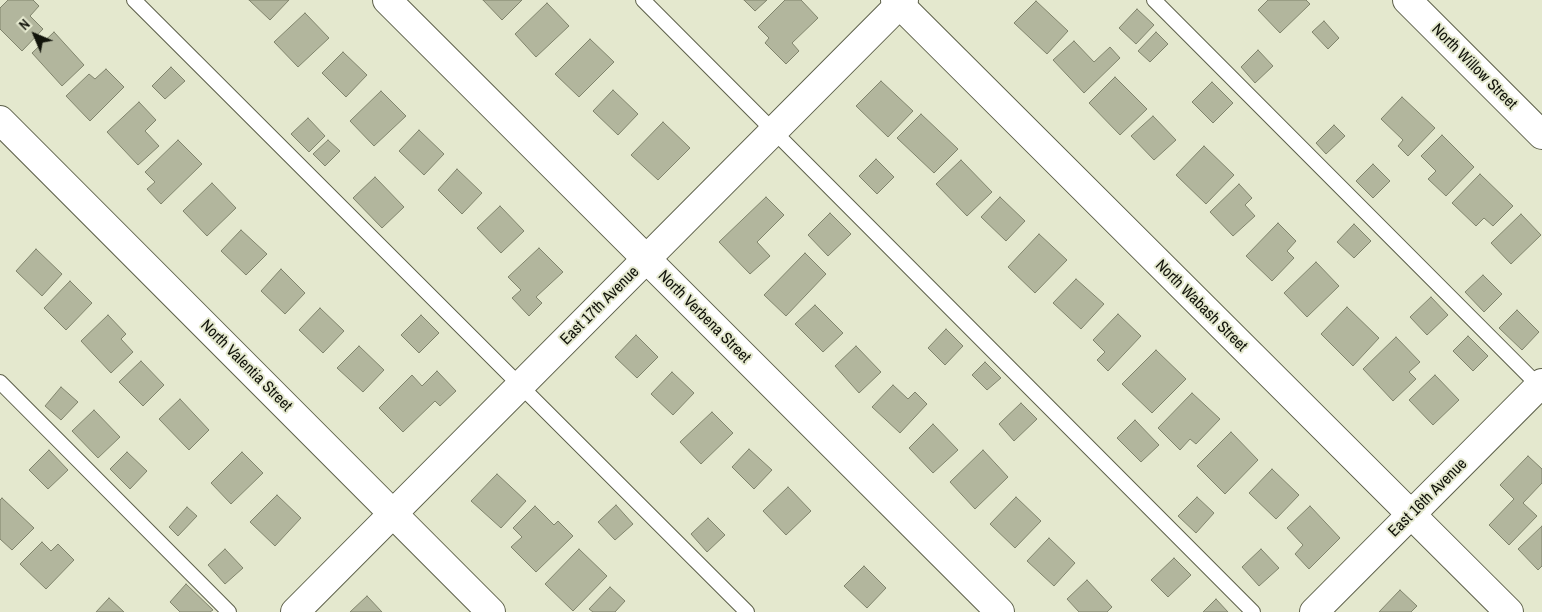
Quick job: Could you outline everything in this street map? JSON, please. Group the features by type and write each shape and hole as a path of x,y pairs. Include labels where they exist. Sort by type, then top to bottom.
{"street":[{"name":"North Verbena Street","path":"387,0 1000,612"},
{"name":"North Willow Street","path":"1407,0 1542,135"},
{"name":"East 17th Avenue","path":"295,612 900,2"},
{"name":"North Wabash Street","path":"900,2 1508,612"},
{"name":"North Valentia Street","path":"0,120 491,612"},
{"name":"East 16th Avenue","path":"1314,612 1541,386"}],"lane":[{"path":"134,0 747,612"},
{"path":"643,0 1253,612"},
{"path":"1154,0 1541,386"},
{"path":"0,382 230,612"}],"building":[{"path":"8,0 33,0 39,6 30,16 43,29 22,51 0,29 0,8"},
{"path":"249,0 289,0 270,20"},
{"path":"483,0 522,0 502,20"},
{"path":"744,0 767,0 755,11"},
{"path":"785,0 801,0 818,18 792,43 799,51 786,64 765,43 769,38 758,27"},
{"path":"1268,0 1306,0 1310,4 1280,33 1258,10"},
{"path":"1036,1 1068,31 1047,54 1014,23"},
{"path":"547,3 569,26 536,57 515,34"},
{"path":"1137,9 1154,25 1136,44 1119,28"},
{"path":"305,13 329,38 298,67 274,42"},
{"path":"1324,21 1339,38 1328,49 1312,32"},
{"path":"54,32 84,65 62,86 32,53"},
{"path":"1156,32 1168,44 1150,62 1138,51"},
{"path":"590,39 614,62 579,97 555,74"},
{"path":"1074,41 1094,62 1110,47 1120,58 1084,93 1053,60"},
{"path":"1258,50 1273,66 1255,83 1241,67"},
{"path":"343,52 367,75 346,97 322,73"},
{"path":"171,67 185,81 165,99 152,86"},
{"path":"106,69 124,87 90,121 66,96 89,74 95,79"},
{"path":"1115,77 1147,109 1120,135 1089,103"},
{"path":"881,81 913,111 888,137 856,106"},
{"path":"1212,82 1233,103 1213,123 1192,102"},
{"path":"613,90 638,114 618,135 593,111"},
{"path":"381,91 406,116 374,146 350,121"},
{"path":"1402,97 1435,128 1408,156 1398,146 1403,140 1381,119"},
{"path":"139,102 156,120 145,131 159,146 138,165 107,132"},
{"path":"921,114 958,149 934,173 897,138"},
{"path":"1153,116 1176,140 1154,160 1131,136"},
{"path":"308,118 325,136 309,152 291,134"},
{"path":"663,122 690,148 658,180 631,155"},
{"path":"1334,125 1345,136 1326,154 1316,143"},
{"path":"419,130 444,154 424,175 399,151"},
{"path":"1442,135 1474,167 1446,196 1428,179 1436,171 1421,156"},
{"path":"178,140 202,164 161,204 147,189 155,182 145,172"},
{"path":"328,140 340,151 325,166 313,154"},
{"path":"1204,146 1234,175 1206,204 1176,175"},
{"path":"876,159 894,177 877,194 859,176"},
{"path":"961,160 992,192 967,216 936,184"},
{"path":"1373,164 1390,181 1373,198 1356,181"},
{"path":"457,169 482,193 462,214 438,190"},
{"path":"1480,174 1513,206 1493,226 1484,218 1476,226 1452,203"},
{"path":"375,177 404,207 382,228 353,198"},
{"path":"212,183 236,208 207,236 183,211"},
{"path":"1239,184 1252,198 1245,205 1255,216 1233,236 1210,212"},
{"path":"766,197 784,215 757,242 770,256 750,274 719,242"},
{"path":"1000,197 1025,221 1006,241 981,217"},
{"path":"500,206 524,231 501,253 477,228"},
{"path":"830,213 851,234 828,256 808,235"},
{"path":"1521,214 1541,235 1511,264 1491,243"},
{"path":"1278,223 1296,241 1287,251 1294,258 1272,281 1246,256"},
{"path":"1354,224 1371,241 1354,258 1337,242"},
{"path":"241,230 267,254 246,275 221,251"},
{"path":"1039,234 1067,260 1035,293 1008,267"},
{"path":"539,248 563,272 536,297 542,303 529,316 512,298 521,290 508,277"},
{"path":"36,249 62,274 42,296 16,271"},
{"path":"805,253 826,274 786,316 764,295"},
{"path":"1316,262 1339,286 1307,317 1284,293"},
{"path":"281,269 305,293 285,314 261,291"},
{"path":"1483,275 1502,294 1484,312 1465,292"},
{"path":"1076,279 1104,304 1081,329 1053,303"},
{"path":"70,281 92,303 66,330 44,308"},
{"path":"1431,297 1448,315 1427,335 1410,317"},
{"path":"815,305 843,333 823,352 795,324"},
{"path":"1347,307 1379,338 1353,366 1321,334"},
{"path":"320,308 344,331 323,353 299,330"},
{"path":"1517,310 1539,332 1522,350 1499,328"},
{"path":"1118,314 1141,336 1108,371 1097,360 1105,352 1093,340"},
{"path":"108,315 126,334 121,339 133,352 111,373 81,341"},
{"path":"421,315 439,333 419,353 401,335"},
{"path":"946,329 963,346 945,365 928,348"},
{"path":"636,335 658,357 637,378 615,357"},
{"path":"1468,336 1488,356 1473,371 1453,351"},
{"path":"1396,337 1420,362 1409,372 1416,379 1393,401 1363,369"},
{"path":"359,346 384,370 363,392 337,368"},
{"path":"856,346 881,372 859,393 835,366"},
{"path":"1156,350 1186,379 1152,413 1122,384"},
{"path":"141,361 164,385 143,406 119,382"},
{"path":"985,362 1001,378 987,390 972,375"},
{"path":"437,371 456,391 440,406 435,401 403,432 379,408 412,375 422,386"},
{"path":"672,372 694,393 673,415 651,394"},
{"path":"1435,375 1459,400 1433,425 1409,400"},
{"path":"893,385 908,399 915,392 927,404 900,433 872,407"},
{"path":"61,387 78,402 61,420 45,406"},
{"path":"1192,393 1220,419 1196,444 1190,439 1180,450 1158,428"},
{"path":"180,399 209,430 189,450 159,419"},
{"path":"1021,403 1037,419 1014,441 999,424"},
{"path":"94,410 120,437 98,458 72,431"},
{"path":"712,412 733,433 701,464 680,442"},
{"path":"1135,420 1159,445 1141,462 1117,438"},
{"path":"933,424 958,450 933,473 909,448"},
{"path":"1231,432 1258,460 1225,494 1197,466"},
{"path":"749,449 772,470 754,489 732,467"},
{"path":"49,450 68,470 48,489 29,470"},
{"path":"983,450 1008,477 975,509 950,482"},
{"path":"127,452 147,471 130,489 110,469"},
{"path":"242,452 263,473 231,504 211,483"},
{"path":"1528,456 1542,469 1542,483 1523,503 1537,516 1509,545 1489,525 1514,499 1500,485"},
{"path":"1272,469 1299,495 1276,519 1249,493"},
{"path":"497,474 526,501 501,528 471,501"},
{"path":"788,487 811,511 786,535 763,511"},
{"path":"277,495 301,518 275,546 250,522"},
{"path":"1016,497 1041,521 1015,548 990,524"},
{"path":"1197,497 1214,513 1196,533 1178,516"},
{"path":"2,498 34,528 12,550 0,539 0,500"},
{"path":"616,505 633,524 615,540 598,522"},
{"path":"535,506 554,525 558,521 573,536 536,572 511,547 522,537 513,528"},
{"path":"1310,506 1340,538 1309,569 1295,554 1303,545 1287,528"},
{"path":"187,507 197,516 178,536 169,527"},
{"path":"708,518 725,535 707,552 691,534"},
{"path":"1542,526 1542,566 1538,570 1518,549"},
{"path":"1049,538 1075,563 1054,586 1027,561"},
{"path":"42,542 51,551 58,544 74,560 46,589 20,564"},
{"path":"225,549 243,568 225,584 208,565"},
{"path":"579,549 607,576 573,611 545,584"},
{"path":"1261,549 1279,568 1259,586 1242,567"},
{"path":"1174,558 1191,575 1168,597 1151,580"},
{"path":"864,566 886,588 867,608 844,586"},
{"path":"1087,580 1112,607 1107,612 1079,612 1067,599"},
{"path":"186,584 213,610 210,612 180,612 170,602"},
{"path":"610,587 625,601 615,612 593,612 589,609"},
{"path":"1400,590 1417,606 1411,612 1379,612"},
{"path":"367,596 382,612 350,612"},
{"path":"109,598 124,612 96,612"},
{"path":"1216,599 1228,612 1203,612"}]}
